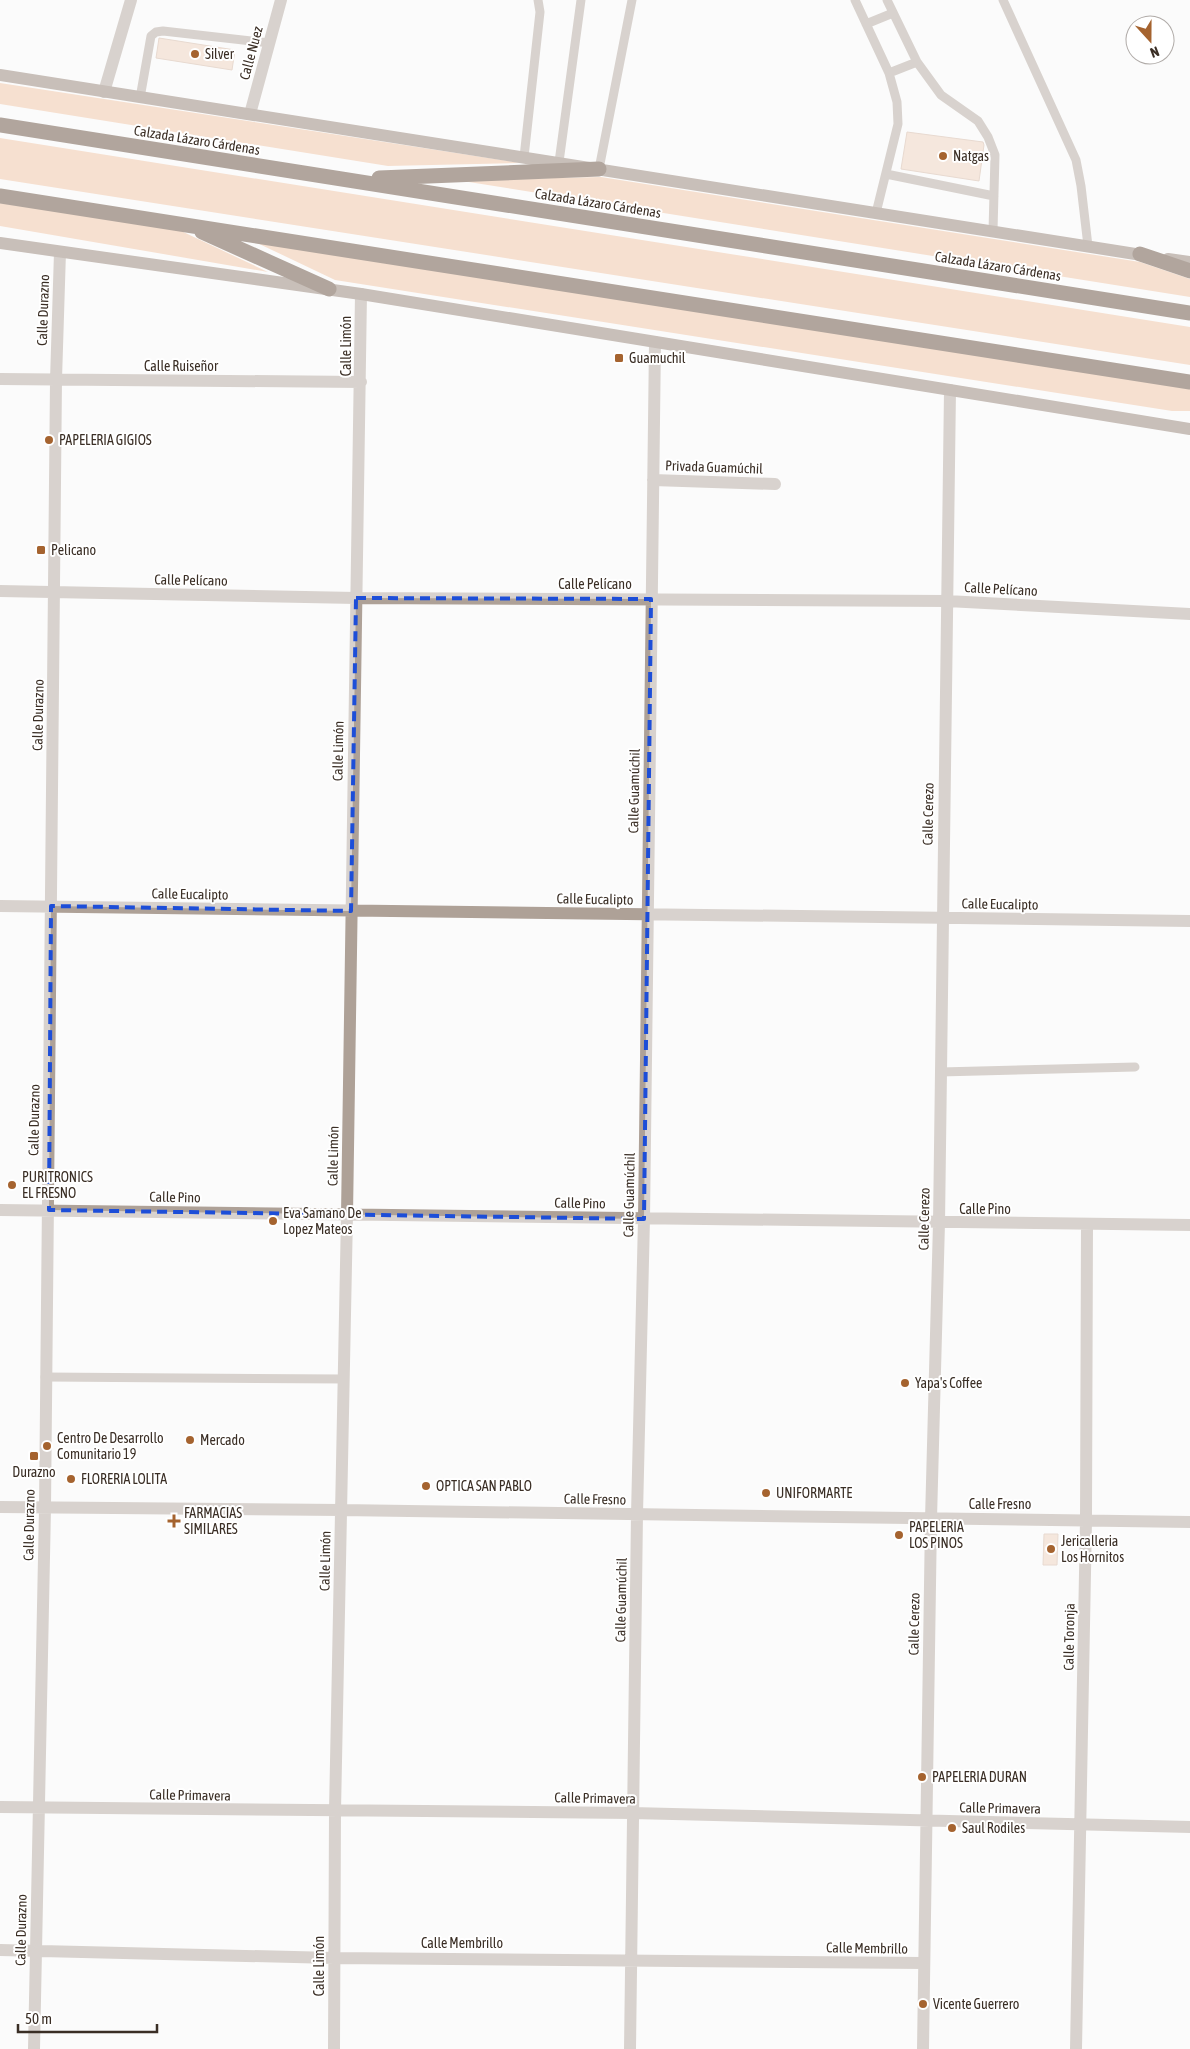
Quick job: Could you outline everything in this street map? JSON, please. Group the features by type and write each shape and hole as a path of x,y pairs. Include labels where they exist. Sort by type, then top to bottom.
{"highway":[{"name":"Calzada Lázaro Cárdenas","path":"0,125 1190,313"},
{"path":"346,180 599,169"},
{"path":"0,196 1190,382"},
{"path":"185,224 329,289"},
{"path":"1140,254 1190,271"}],"main road":[{"path":"0,75 1190,262"},
{"path":"0,243 361,294 1190,429"}],"street":[{"path":"104,92 131,0"},
{"name":"Calle Nuez","path":"250,114 281,0"},
{"name":"Calle Durazno","path":"34,2049 45,1508 56,380 60,252"},
{"name":"Calle Limón","path":"334,2049 335,1811 347,1215 361,294"},
{"name":"Calle Guamúchil","path":"630,2049 632,1813 644,1219 656,342"},
{"name":"Calle Ruiseñor","path":"0,379 361,382"},
{"name":"Calle Cerezo","path":"924,2049 931,1519 939,1223 950,390"},
{"name":"Privada Guamúchil","path":"653,480 775,484"},
{"name":"Calle Pelícano","path":"0,591 356,598 947,601 1190,614"},
{"name":"Calle Eucalipto","path":"0,906 1190,921"},
{"name":"Calle Pino","path":"0,1210 1190,1225"},
{"name":"Calle Toronja","path":"1076,2049 1086,1520 1087,1225"},
{"name":"Calle Fresno","path":"0,1507 1190,1522"},
{"name":"Calle Primavera","path":"0,1807 632,1813 1190,1827"},
{"name":"Calle Membrillo","path":"0,1950 334,1958 631,1959 924,1963"}],"lane":[{"path":"524,157 540,12 538,0"},
{"path":"559,162 581,0"},
{"path":"599,169 632,0"},
{"path":"854,0 889,73 897,102 898,124 876,213"},
{"path":"887,0 917,62 941,95 978,121 988,137 994,155 993,231"},
{"path":"1007,3 1076,160 1088,246"},
{"path":"866,24 893,13"},
{"path":"140,98 151,36 156,32 163,30 270,43"},
{"path":"889,73 917,62"},
{"path":"886,174 994,196"},
{"path":"940,1072 1136,1067"},
{"path":"45,1377 344,1379"}],"highlighted area":[{"path":"356,598 651,599 644,1219 49,1210 51,906 351,911"}],"shaded area":[{"path":"0,83 521,163 388,166 0,104"},
{"path":"0,138 1190,327 1190,365 0,179"},
{"path":"601,177 1140,262 1190,279 1190,297 456,180"},
{"path":"0,203 177,229 268,272 0,226"},
{"path":"249,239 1190,389 1190,411 1172,411 335,280"}],"building":[{"name":"Silver","path":"159,38 235,50 232,70 156,58"},
{"name":"Natgas","path":"907,132 983,142 979,181 901,169"},
{"name":"Jericalleria Los Hornitos","path":"1044,1534 1058,1534 1057,1565 1043,1565"}],"place":[{"name":"Silver","path":"195,54"},
{"name":"Natgas","path":"943,156"},
{"name":"Guamuchil","path":"619,358"},
{"name":"PAPELERIA GIGIOS","path":"49,440"},
{"name":"Pelicano","path":"41,550"},
{"name":"PURITRONICS EL FRESNO","path":"12,1185"},
{"name":"Eva Samano De Lopez Mateos","path":"273,1221"},
{"name":"Yapa's Coffee","path":"905,1383"},
{"name":"Mercado","path":"190,1440"},
{"name":"Centro De Desarrollo Comunitario 19","path":"47,1446"},
{"name":"Durazno","path":"34,1456"},
{"name":"FLORERIA LOLITA","path":"71,1479"},
{"name":"OPTICA SAN PABLO","path":"426,1486"},
{"name":"UNIFORMARTE","path":"766,1493"},
{"name":"FARMACIAS SIMILARES","path":"174,1521"},
{"name":"PAPELERIA LOS PINOS","path":"899,1535"},
{"name":"Jericalleria Los Hornitos","path":"1051,1549"},
{"name":"PAPELERIA DURAN","path":"922,1777"},
{"name":"Saul Rodiles","path":"952,1828"},
{"name":"Vicente Guerrero","path":"923,2004"}]}
